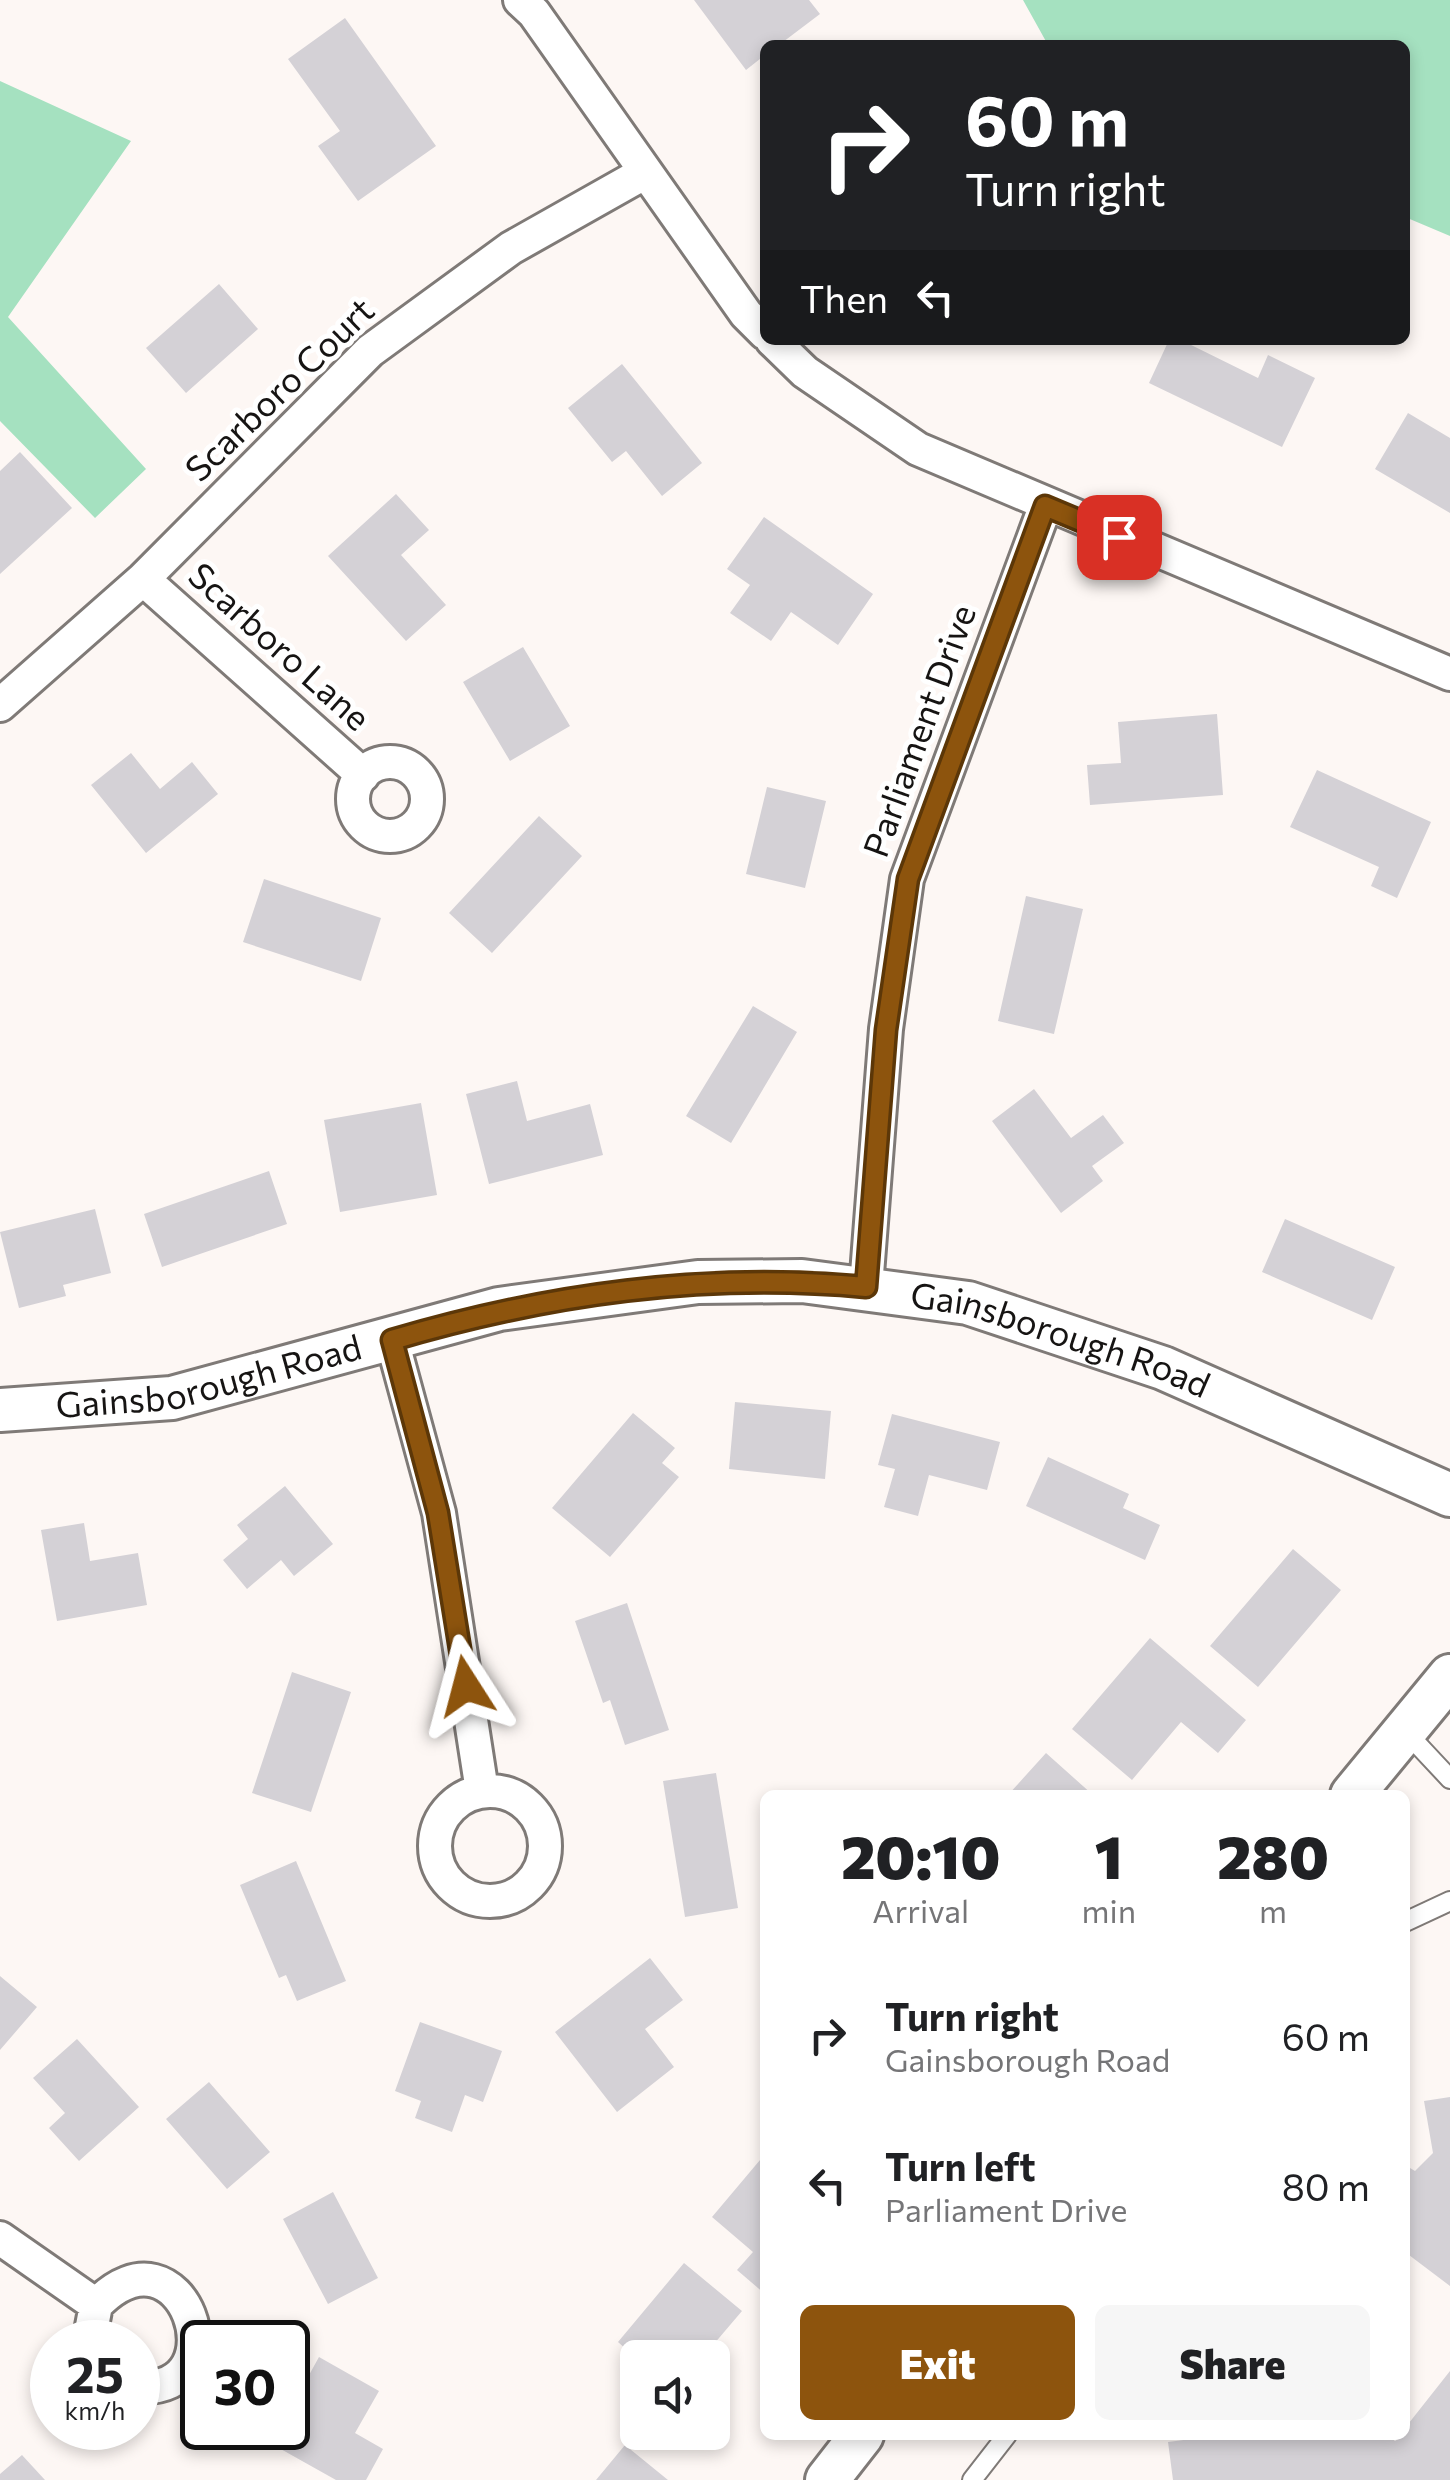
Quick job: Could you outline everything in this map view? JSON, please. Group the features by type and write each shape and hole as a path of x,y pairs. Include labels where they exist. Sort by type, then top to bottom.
{"street":[{"path":"520,0 534,13 644,173 760,328"},
{"name":"Scarboro Court","path":"0,705 143,579 370,351 512,248 644,173"},
{"path":"777,345 805,372 918,449 1045,506 1450,674"},
{"name":"Parliament Drive","path":"866,1287 886,1030 908,879 1045,506"},
{"name":"Scarboro Lane","path":"143,579 363,775"},
{"name":"Gainsborough Road","path":"0,1410 172,1398 499,1309 698,1282 802,1281 968,1303 1162,1368 1450,1494"},
{"path":"392,1340 438,1513 482,1790"},
{"path":"1356,1790 1450,1676"},
{"path":"0,2238 96,2305"},
{"path":"93,2320 96,2305 122,2284 139,2280 171,2289 192,2315 196,2331 187,2364 160,2384"},
{"path":"827,2480 858,2440"}],"lane":[{"path":"1404,1730 1450,1779"},
{"path":"1410,1920 1450,1901"},
{"path":"972,2480 1003,2440"}],"green space":[{"path":"1023,0 1450,0 1450,236 1410,219 1410,40 1045,40"},
{"path":"0,81 131,141 8,317 146,469 95,518 0,421"}],"building":[{"path":"694,0 809,0 820,14 786,40 760,40 760,59 746,70"},
{"path":"345,18 436,146 358,201 318,146 340,131 288,59"},
{"path":"219,284 258,329 186,393 146,348"},
{"path":"1167,345 1191,345 1258,378 1268,355 1315,378 1282,447 1149,383"},
{"path":"622,364 702,463 662,496 626,451 612,462 568,408"},
{"path":"1408,413 1450,438 1450,513 1375,469"},
{"path":"20,452 72,508 0,574 0,471"},
{"path":"396,494 429,530 401,555 446,605 406,641 328,556"},
{"path":"764,517 873,594 838,645 791,612 771,641 730,613 750,585 727,569"},
{"path":"523,647 570,726 510,761 463,682"},
{"path":"1217,714 1223,795 1090,805 1087,765 1121,763 1118,722"},
{"path":"131,753 160,789 192,762 218,794 146,853 91,785"},
{"path":"1317,770 1431,822 1397,898 1371,886 1379,867 1290,827"},
{"path":"767,787 826,801 805,888 746,874"},
{"path":"539,816 582,856 492,953 449,913"},
{"path":"264,879 381,918 361,981 243,942"},
{"path":"1026,896 1083,909 1054,1034 998,1021"},
{"path":"753,1006 797,1032 731,1143 686,1116"},
{"path":"517,1081 527,1121 590,1104 603,1155 489,1184 466,1094"},
{"path":"1034,1089 1071,1138 1103,1115 1124,1143 1092,1166 1103,1181 1061,1213 992,1121"},
{"path":"421,1103 437,1195 340,1212 324,1120"},
{"path":"269,1171 287,1224 162,1267 144,1214"},
{"path":"95,1209 111,1273 63,1285 66,1296 19,1308 0,1232"},
{"path":"1285,1219 1395,1267 1372,1320 1262,1272"},
{"path":"735,1402 831,1411 825,1479 729,1469"},
{"path":"633,1413 675,1448 662,1463 679,1477 610,1557 552,1508"},
{"path":"892,1414 1000,1442 987,1490 929,1475 918,1516 884,1507 895,1469 878,1465"},
{"path":"1048,1457 1129,1494 1123,1508 1160,1525 1145,1560 1026,1506"},
{"path":"285,1486 333,1544 294,1576 281,1560 247,1589 223,1560 248,1539 237,1525"},
{"path":"84,1523 90,1561 138,1553 147,1605 57,1621 41,1530"},
{"path":"1293,1549 1341,1590 1258,1687 1210,1646"},
{"path":"627,1603 669,1730 625,1745 610,1700 603,1703 575,1621"},
{"path":"1150,1638 1246,1720 1218,1753 1181,1722 1132,1780 1072,1729"},
{"path":"292,1672 351,1692 311,1812 252,1793"},
{"path":"1046,1753 1087,1790 1013,1790"},
{"path":"716,1773 738,1908 685,1917 663,1781"},
{"path":"296,1861 346,1981 297,2001 286,1975 279,1978 240,1885"},
{"path":"650,1958 683,2000 645,2029 674,2067 617,2112 555,2032"},
{"path":"0,1976 37,2007 0,2050"},
{"path":"420,2022 502,2051 483,2102 465,2095 452,2132 415,2118 421,2101 395,2091"},
{"path":"77,2039 139,2107 79,2161 49,2128 65,2113 33,2078"},
{"path":"209,2082 270,2152 227,2189 166,2119"},
{"path":"1450,2097 1450,2286 1410,2256 1410,2168 1415,2171 1433,2153 1424,2101"},
{"path":"760,2160 760,2290 737,2270 753,2252 712,2217"},
{"path":"333,2192 378,2278 328,2304 283,2219"},
{"path":"684,2263 742,2311 717,2340 618,2342"},
{"path":"319,2357 379,2391 355,2433 383,2449 366,2480 336,2480 282,2450 310,2450 310,2373"},
{"path":"1450,2371 1450,2480 1173,2480 1168,2442 1410,2440 1410,2422"},
{"path":"621,2450 631,2450 668,2480 596,2480"},
{"path":"22,2455 45,2480 0,2480 0,2474"}],"route":[{"path":"466,1686 438,1513 392,1340 499,1309 698,1282 802,1281 866,1287 886,1030 908,879 1045,506 1119,537"}]}
